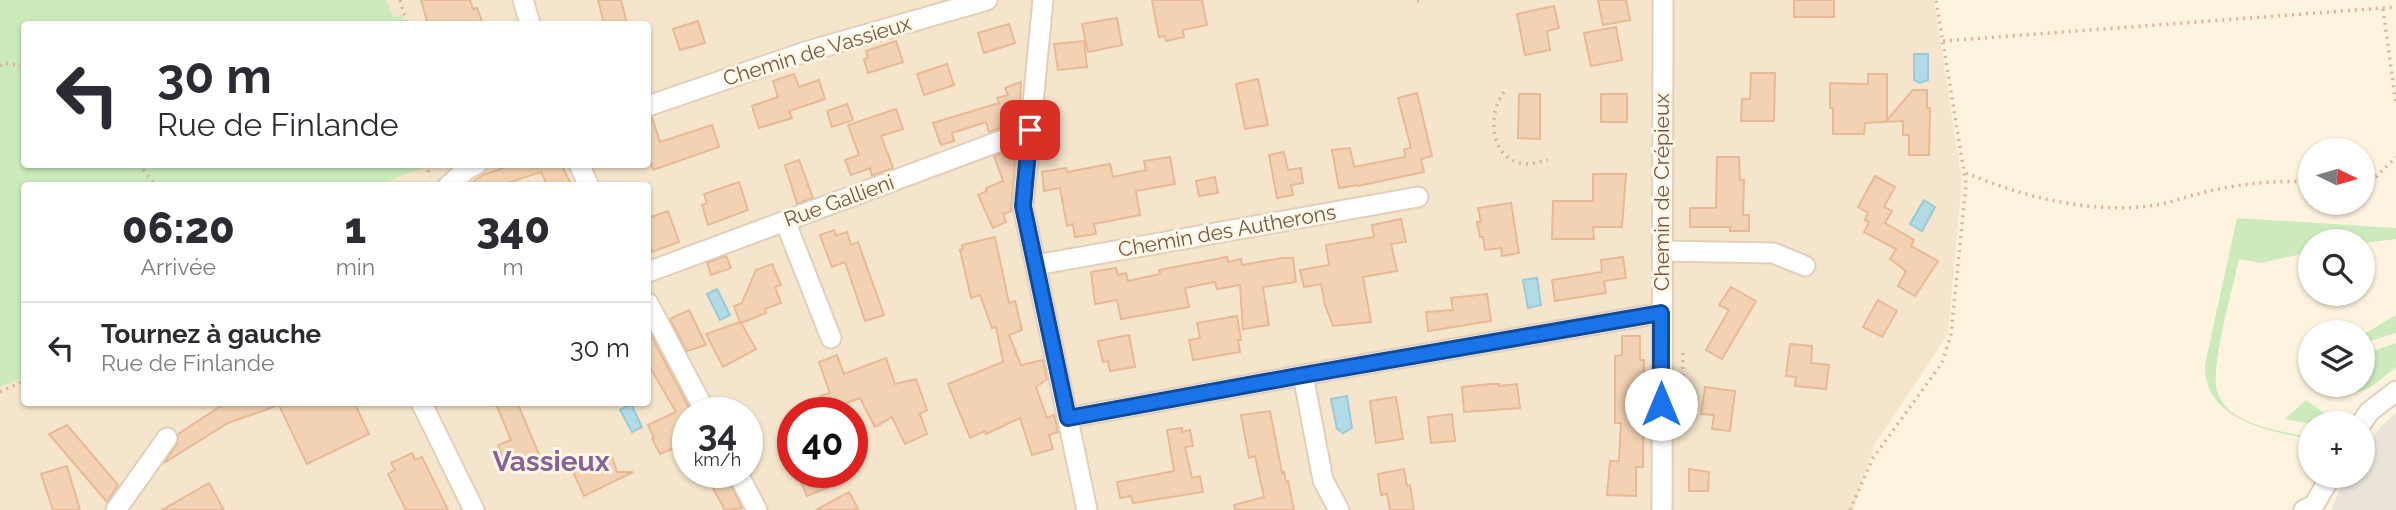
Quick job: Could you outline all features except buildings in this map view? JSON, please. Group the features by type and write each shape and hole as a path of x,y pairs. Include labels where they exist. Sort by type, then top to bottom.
{"street":[{"path":"523,0 529,21"},
{"name":"Chemin de Vassieux","path":"651,105 805,51 987,0"},
{"path":"1043,0 1023,206 1087,510"},
{"name":"Chemin de Crépieux","path":"1662,510 1663,0"},
{"name":"Rue Gallieni","path":"651,271 1030,130"},
{"path":"444,182 469,168"},
{"name":"Chemin des Autherons","path":"1036,265 1418,197"},
{"path":"785,221 831,338"},
{"path":"1662,251 1773,253 1805,266"},
{"path":"651,309 698,397"},
{"path":"1068,418 1661,313"},
{"path":"1303,375 1323,481 1339,510"},
{"path":"2370,411 2396,391"},
{"path":"423,406 474,510"},
{"path":"116,510 167,438"},
{"path":"745,488 757,510"},
{"path":"2304,510 2314,505 2324,488"}],"path":[{"path":"400,0 406,21"},
{"path":"1850,510 1873,457 1934,377 1948,349 1951,334 1966,184 1937,0"},
{"path":"1943,41 2396,7"},
{"path":"2383,9 2396,104"},
{"path":"0,66 5,63 21,66"},
{"path":"1504,92 1494,110 1493,125 1499,145 1506,155 1518,163 1533,164 1548,160"},
{"path":"2375,177 2396,157"},
{"path":"142,168 153,182"},
{"path":"425,168 439,182"},
{"path":"1965,173 2051,199 2119,207 2158,205 2243,184 2298,182"},
{"path":"0,392 21,383"}],"shaded area":[{"path":"0,0 1934,0 1962,181 1948,334 1875,444 1853,510 0,510"},
{"path":"2396,413 2396,510 2331,510 2341,488 2375,488 2375,435"}],"green space":[{"path":"0,0 386,0 393,17 402,15 404,21 21,21 21,168 423,168 387,182 21,182 21,378 0,387"},
{"path":"2237,218 2396,228 2396,239 2375,242 2375,229 2298,229 2298,255 2261,263 2239,259 2219,346 2217,391 2228,409 2241,418 2298,437 2258,427 2241,420 2227,410 2215,399 2208,384 2205,365"},
{"path":"2396,315 2396,333 2375,339 2375,327"},
{"path":"2396,343 2396,367 2375,384 2375,350"},
{"path":"2306,400 2321,411 2298,411 2298,422 2285,419"}],"water":[{"path":"1914,54 1928,54 1928,80 1920,83 1914,80"},
{"path":"1924,200 1935,207 1922,231 1910,224"},
{"path":"1537,278 1541,305 1528,308 1523,280"},
{"path":"717,289 730,315 720,320 707,294"},
{"path":"1347,396 1352,428 1343,433 1337,429 1331,399"},
{"path":"632,406 642,427 632,432 620,410"}],"district":[{"name":"Vassieux","path":"551,461"}],"route":[{"path":"1030,130 1023,206 1068,418 1661,313 1661,404"}]}
